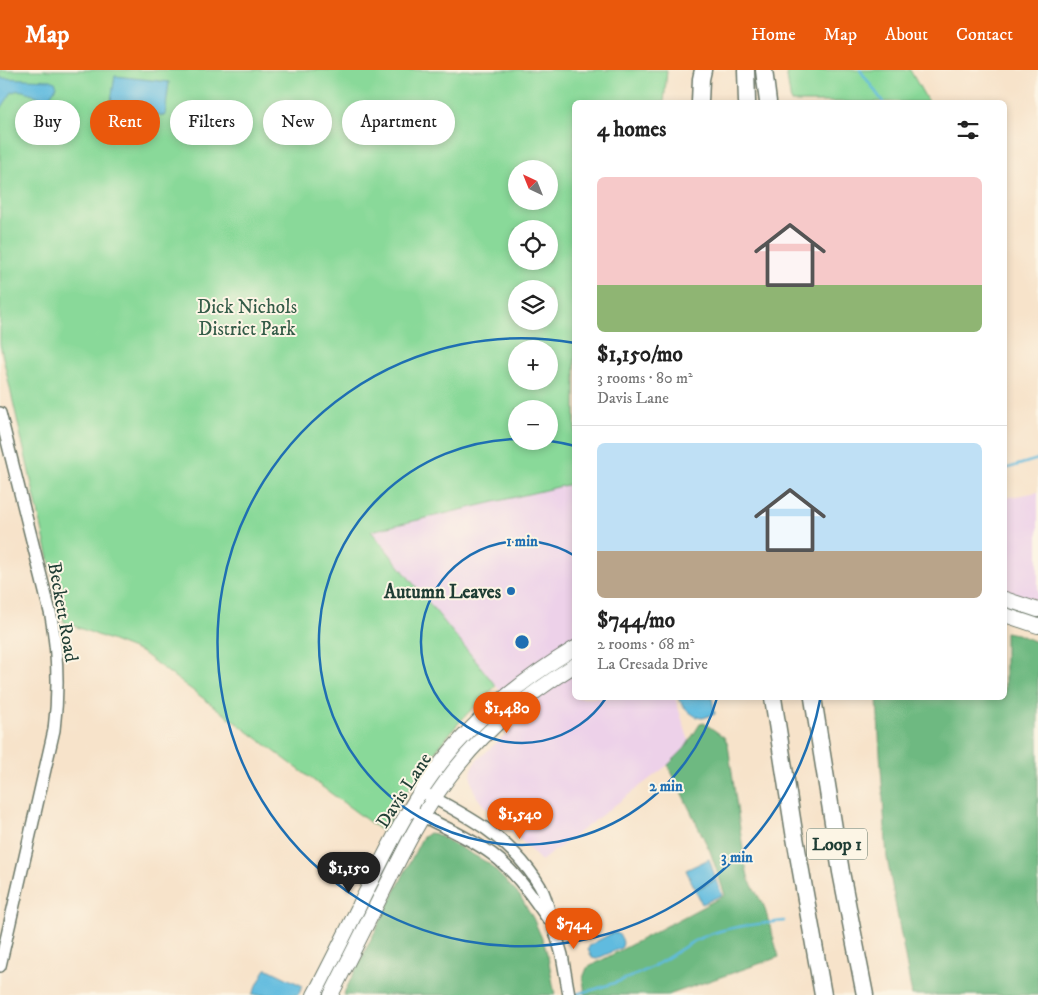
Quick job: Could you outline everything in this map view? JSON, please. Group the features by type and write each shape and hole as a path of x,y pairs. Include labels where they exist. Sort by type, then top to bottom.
{"highway":[{"path":"700,100 701,80 705,70"},
{"path":"705,70 709,100"},
{"path":"746,70 747,100"},
{"path":"764,70 768,100"},
{"name":"Loop 1","path":"773,700 794,832 823,995"},
{"name":"Loop 1","path":"813,700 839,863 865,995"}],"main road":[{"path":"1007,600 1038,610"},
{"path":"1007,616 1038,626"},
{"name":"Davis Lane","path":"314,995 390,843 432,774 478,721 526,680 572,650"},
{"path":"533,693 552,673 572,660"},
{"name":"Davis Lane","path":"331,995 407,843 422,816 447,780 487,733 508,714 533,693 572,667"}],"street":[{"name":"Beckett Road","path":"0,413 51,616 58,671 58,704 54,730 0,966"},
{"path":"421,791 494,834 515,853 532,874 543,892 562,955 569,995"},
{"path":"410,809 458,834 499,860 526,888 553,926"}],"shaded area":[{"path":"572,484 572,700 676,700 689,741 685,748 668,765 541,861 504,823 484,806 477,797 471,778 472,768 476,761 523,719 370,531"},
{"path":"1038,492 1038,601 1007,592 1007,498"}],"green space":[{"name":"Dick Nichols District Park","path":"0,70 667,70 664,100 572,100 572,484 371,531 496,686 442,742 411,786 383,832 141,652 64,622 0,344"},
{"path":"786,70 910,70 927,100 791,100"},
{"path":"1007,632 1017,634 1038,643 1038,995 912,995 887,858 877,700 1007,700"},
{"path":"704,723 724,737 728,745 749,880 764,906 779,957 668,995 585,995 583,978 587,968 725,895 710,851 668,765 685,748 700,724"},
{"path":"429,833 436,834 488,863 520,896 533,918 544,943 555,995 343,995 422,838"}],"water":[{"path":"115,76 169,82 165,116 160,115 160,100 111,100"},
{"path":"0,78 51,80 57,86 46,99 25,91 12,92 0,110"},
{"path":"679,700 712,700 715,714 700,718 682,705"},
{"path":"709,859 716,879 695,889 686,870"},
{"path":"716,880 722,895 702,904 695,890"},
{"path":"612,933 617,933 622,938 623,944 621,948 596,959 592,958 588,949 590,945"},
{"path":"266,969 303,986 298,995 252,995"}],"waterway":[{"path":"860,70 882,100"},
{"path":"1007,468 1038,459"},
{"path":"573,995 629,978 705,936 744,926 784,921"}],"place":[{"name":"Autumn Leaves","path":"511,591"}]}
